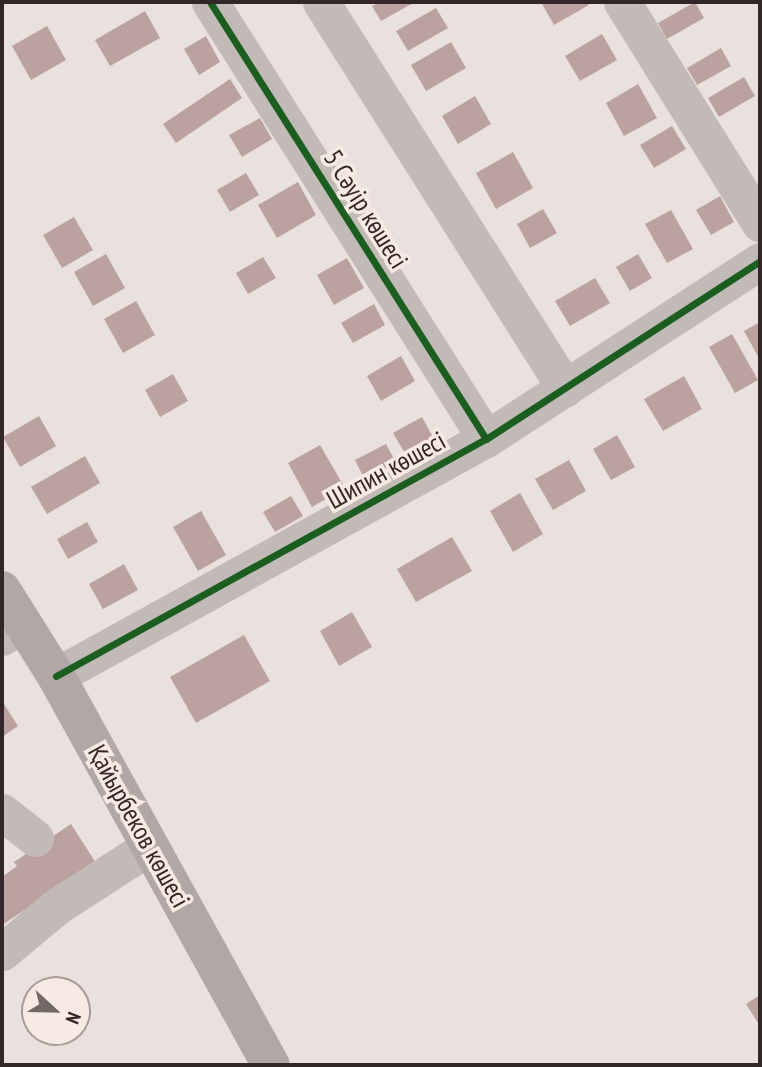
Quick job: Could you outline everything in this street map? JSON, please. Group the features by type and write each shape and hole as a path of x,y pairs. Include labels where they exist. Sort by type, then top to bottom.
{"main road":[{"name":"Қайырбеков көшесі","path":"2,590 12,631 56,676 271,1065"}],"street":[{"name":"5 Сәуір көшесі","path":"210,2 486,439"},
{"path":"321,2 565,388"},
{"path":"622,2 760,224"},
{"name":"Шипин көшесі","path":"56,676 486,439 760,261"},
{"path":"2,812 35,838"},
{"path":"2,952 56,907 150,846"}],"building":[{"path":"380,2 415,2 381,21 372,6"},
{"path":"541,2 587,2 589,5 554,25"},
{"path":"695,2 704,18 667,39 658,23"},
{"path":"436,8 448,28 408,51 396,31"},
{"path":"145,11 160,38 110,66 95,40"},
{"path":"47,26 66,60 31,80 12,46"},
{"path":"602,34 617,60 580,81 565,56"},
{"path":"206,36 220,62 199,75 184,49"},
{"path":"451,42 466,68 426,91 411,65"},
{"path":"721,48 731,66 697,85 687,68"},
{"path":"744,77 755,96 719,117 708,98"},
{"path":"230,79 242,98 176,143 163,124"},
{"path":"638,84 657,118 624,136 606,103"},
{"path":"475,96 491,124 458,144 442,116"},
{"path":"260,118 272,139 242,157 229,135"},
{"path":"672,126 686,149 654,168 640,145"},
{"path":"513,152 533,188 496,209 476,173"},
{"path":"246,173 259,195 230,212 217,190"},
{"path":"298,182 316,215 277,238 258,205"},
{"path":"720,196 734,222 711,235 696,210"},
{"path":"543,209 557,233 530,248 517,224"},
{"path":"671,210 693,249 667,263 645,224"},
{"path":"74,217 93,250 62,268 43,235"},
{"path":"106,254 125,288 93,306 74,272"},
{"path":"638,254 652,278 630,291 616,267"},
{"path":"263,257 276,278 248,294 236,273"},
{"path":"347,258 364,288 334,305 317,275"},
{"path":"595,278 610,303 570,326 555,301"},
{"path":"136,301 155,335 123,353 104,319"},
{"path":"374,304 385,325 353,343 341,323"},
{"path":"760,322 760,360 744,331"},
{"path":"732,334 758,380 735,393 709,347"},
{"path":"401,356 415,381 381,401 367,376"},
{"path":"173,374 188,401 160,417 145,390"},
{"path":"684,376 702,409 663,431 644,399"},
{"path":"39,416 56,446 20,467 3,437"},
{"path":"422,417 434,439 406,455 393,433"},
{"path":"617,435 635,467 611,480 593,449"},
{"path":"386,444 396,463 365,480 355,460"},
{"path":"320,445 345,488 312,507 288,463"},
{"path":"85,456 100,483 47,514 31,487"},
{"path":"569,460 586,491 553,510 535,479"},
{"path":"520,493 543,534 513,552 490,511"},
{"path":"291,496 303,516 275,532 263,512"},
{"path":"201,511 226,555 198,571 173,527"},
{"path":"87,522 98,542 68,559 57,539"},
{"path":"452,537 472,571 416,602 397,569"},
{"path":"124,564 138,590 103,609 89,584"},
{"path":"352,612 372,647 339,666 320,631"},
{"path":"244,635 270,681 196,723 170,677"},
{"path":"2,701 18,726 2,737"},
{"path":"71,824 96,863 2,925 2,877 17,866 14,862"},
{"path":"760,995 760,1026 746,1004"}],"cycle path":[{"path":"210,2 486,439"},
{"path":"56,676 486,439 760,261"}]}
